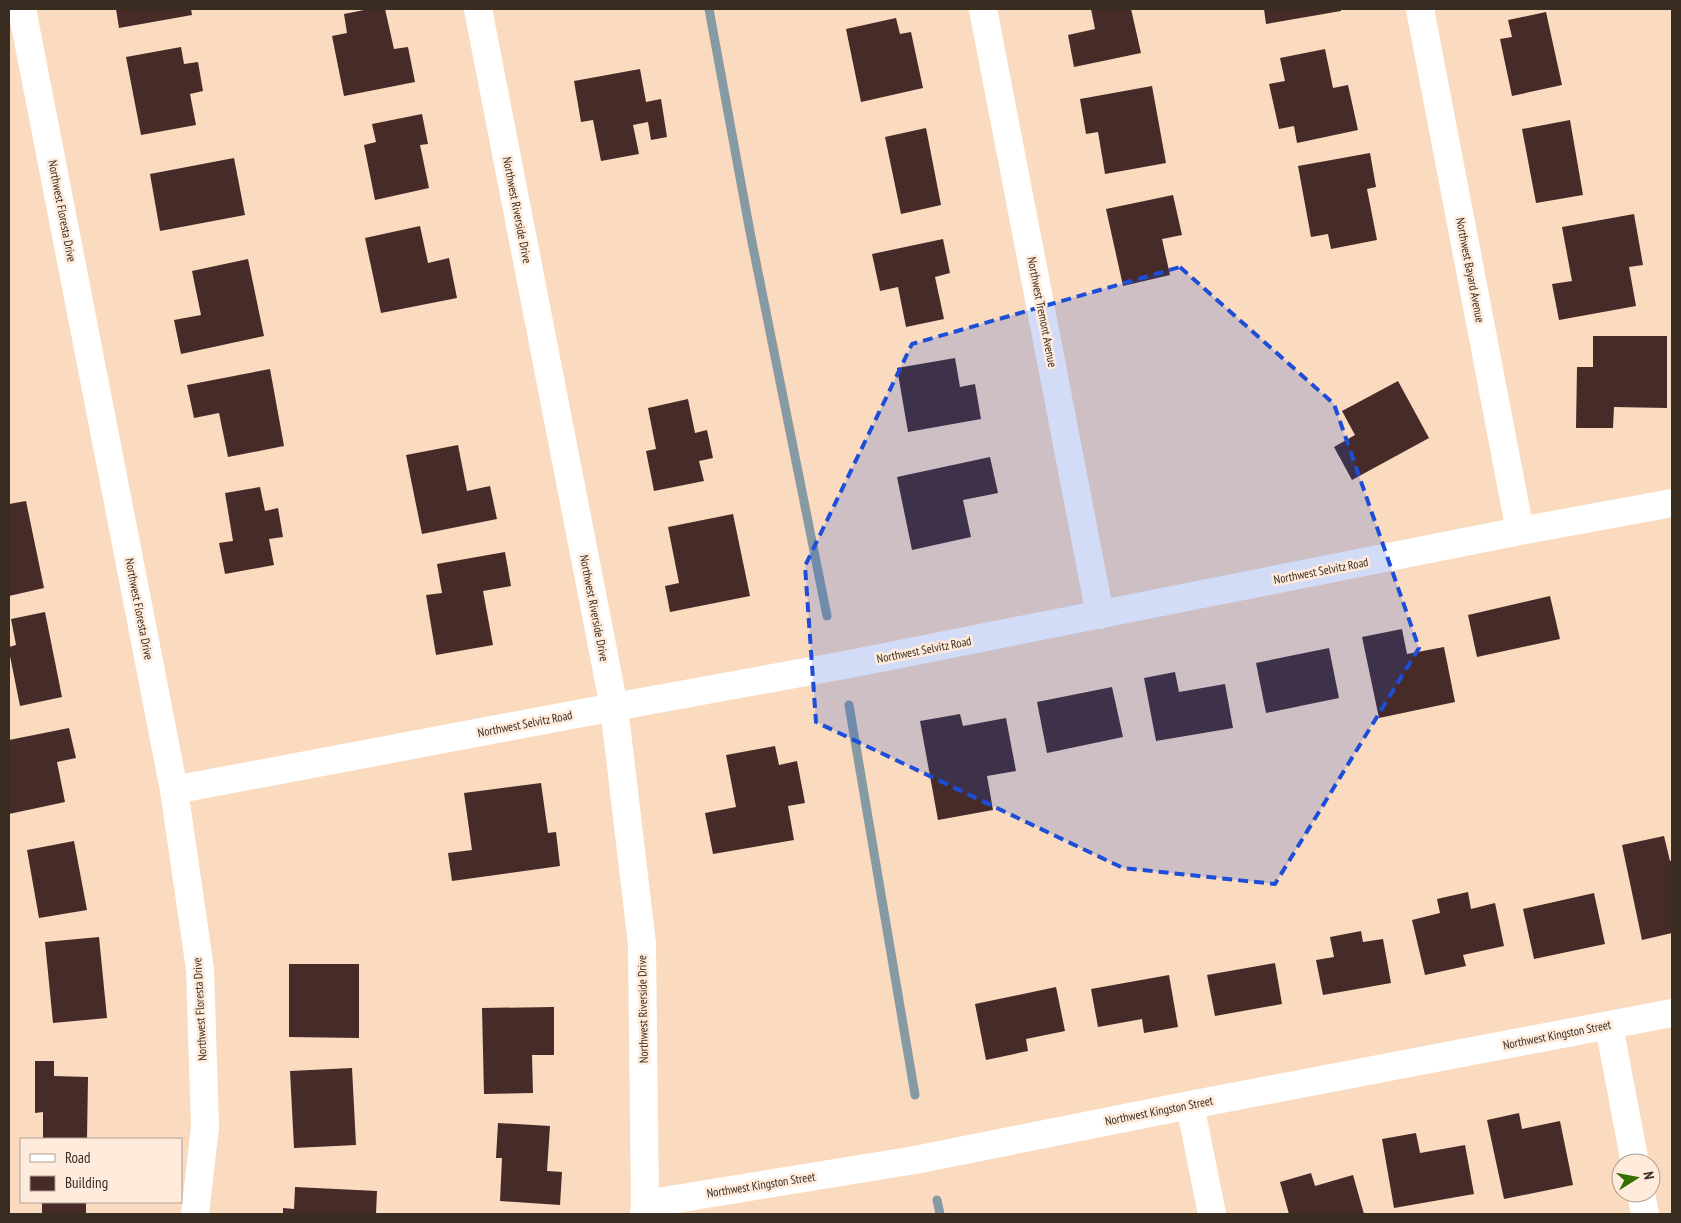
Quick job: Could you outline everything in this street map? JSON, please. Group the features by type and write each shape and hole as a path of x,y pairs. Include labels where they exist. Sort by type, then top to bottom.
{"street":[{"name":"Northwest Floresta Drive","path":"22,9 174,790 200,969 206,1127 195,1214"},
{"name":"Northwest Riverside Drive","path":"478,9 614,707 642,944 644,1209"},
{"name":"Northwest Tremont Avenue","path":"984,9 1100,615"},
{"name":"Northwest Bayard Avenue","path":"1420,9 1520,531"},
{"name":"Northwest Selvitz Road","path":"174,790 855,663 1520,531 1672,503"},
{"name":"Northwest Kingston Street","path":"644,1209 915,1160 1190,1104 1672,1014"},
{"path":"1609,1026 1633,1153"},
{"path":"1190,1104 1212,1214"}],"highlighted area":[{"path":"1180,267 1334,404 1419,648 1275,884 1123,868 816,722 805,566 912,344"}],"building":[{"path":"116,9 191,9 192,15 119,28"},
{"path":"369,9 385,9 394,49 408,47 415,82 344,96 332,36 347,33 344,14"},
{"path":"1091,9 1131,9 1141,53 1074,67 1068,35 1095,29"},
{"path":"1264,9 1341,9 1341,11 1266,24"},
{"path":"1546,12 1562,85 1512,96 1500,39 1512,37 1508,20"},
{"path":"896,18 900,34 911,32 923,88 861,102 846,29"},
{"path":"181,47 184,64 198,62 203,91 190,94 196,125 141,135 126,57"},
{"path":"1325,49 1333,88 1348,85 1358,130 1297,143 1294,126 1279,129 1269,84 1285,81 1280,58"},
{"path":"640,69 646,102 661,99 667,137 651,140 648,122 633,125 639,154 601,161 593,120 581,122 574,81"},
{"path":"1152,86 1166,163 1105,174 1098,132 1086,134 1080,99"},
{"path":"422,114 428,144 420,145 429,188 375,200 364,145 376,142 372,124"},
{"path":"1570,120 1583,195 1536,203 1522,129"},
{"path":"926,128 941,205 901,214 885,137"},
{"path":"1370,153 1376,187 1367,189 1377,240 1331,249 1328,234 1311,237 1298,166"},
{"path":"234,158 245,215 160,231 150,174"},
{"path":"1173,195 1182,235 1162,239 1170,275 1123,286 1106,209"},
{"path":"1634,214 1643,265 1629,267 1636,306 1559,320 1552,284 1572,281 1562,227"},
{"path":"420,226 428,263 449,258 457,298 381,313 365,238"},
{"path":"943,239 950,273 935,277 944,319 906,327 898,287 880,291 872,254"},
{"path":"248,259 264,336 181,354 174,320 201,315 192,271"},
{"path":"1593,336 1667,336 1667,408 1614,407 1613,428 1576,428 1577,367 1593,367"},
{"path":"955,358 960,387 975,384 981,419 908,432 897,368"},
{"path":"270,369 284,446 228,457 219,413 194,418 187,385"},
{"path":"1398,381 1429,438 1352,480 1334,447 1355,435 1342,411"},
{"path":"688,399 695,433 707,430 713,458 699,461 704,481 654,491 646,451 656,449 648,408"},
{"path":"458,445 467,491 490,486 497,519 422,534 406,455"},
{"path":"990,457 998,493 963,500 971,537 912,550 897,477"},
{"path":"260,487 265,511 278,508 283,537 269,539 274,565 225,574 219,543 233,541 225,493"},
{"path":"26,501 44,588 9,596 9,504"},
{"path":"733,514 750,596 670,612 665,586 679,583 668,527"},
{"path":"505,552 511,586 483,591 493,645 436,655 426,595 442,593 437,564"},
{"path":"1550,596 1560,639 1477,657 1468,615"},
{"path":"45,612 62,697 20,706 9,651 9,647 16,645 11,619"},
{"path":"1402,629 1407,654 1444,647 1455,702 1379,718 1362,637"},
{"path":"1329,648 1339,698 1266,713 1256,663"},
{"path":"1175,672 1179,692 1225,684 1233,728 1156,741 1144,678"},
{"path":"1112,687 1123,737 1047,753 1037,702"},
{"path":"960,714 963,726 1006,718 1016,771 987,776 993,810 938,820 920,721"},
{"path":"69,728 76,758 57,762 65,802 9,814 9,740"},
{"path":"775,746 779,765 797,761 805,803 788,806 794,840 713,854 705,813 736,807 726,755"},
{"path":"541,783 548,833 556,832 560,866 452,881 448,853 472,850 464,793"},
{"path":"1664,836 1670,861 1672,860 1672,933 1642,940 1622,845"},
{"path":"74,841 87,910 39,918 27,850"},
{"path":"1468,892 1471,909 1495,903 1504,946 1463,955 1466,966 1425,975 1412,920 1440,913 1437,899"},
{"path":"1594,893 1605,944 1534,959 1523,909"},
{"path":"1361,931 1363,942 1383,939 1391,983 1323,995 1316,960 1334,957 1330,937"},
{"path":"99,937 107,1018 53,1023 45,942"},
{"path":"1275,963 1282,1004 1215,1016 1207,975"},
{"path":"289,964 359,964 359,1038 289,1037"},
{"path":"1169,975 1178,1027 1144,1033 1142,1019 1098,1027 1091,989"},
{"path":"1056,987 1065,1031 1026,1039 1028,1051 986,1060 975,1004"},
{"path":"554,1007 554,1055 532,1055 533,1093 484,1094 482,1008"},
{"path":"35,1061 54,1061 54,1076 88,1077 87,1138 43,1138 43,1112 35,1113"},
{"path":"352,1068 356,1145 294,1148 290,1071"},
{"path":"1519,1113 1522,1129 1560,1121 1573,1185 1504,1199 1487,1120"},
{"path":"498,1123 550,1126 547,1171 562,1172 560,1205 500,1201 502,1158 496,1158"},
{"path":"1416,1133 1420,1153 1465,1145 1474,1194 1394,1208 1382,1139"},
{"path":"1311,1173 1315,1186 1353,1175 1364,1214 1289,1214 1280,1182"},
{"path":"295,1187 377,1191 376,1214 283,1214 283,1208 294,1209"},
{"path":"42,1203 86,1203 86,1214 42,1214"}],"waterway":[{"path":"709,9 750,232 827,616"},
{"path":"849,705 915,1095"},
{"path":"937,1200 940,1214"}]}
